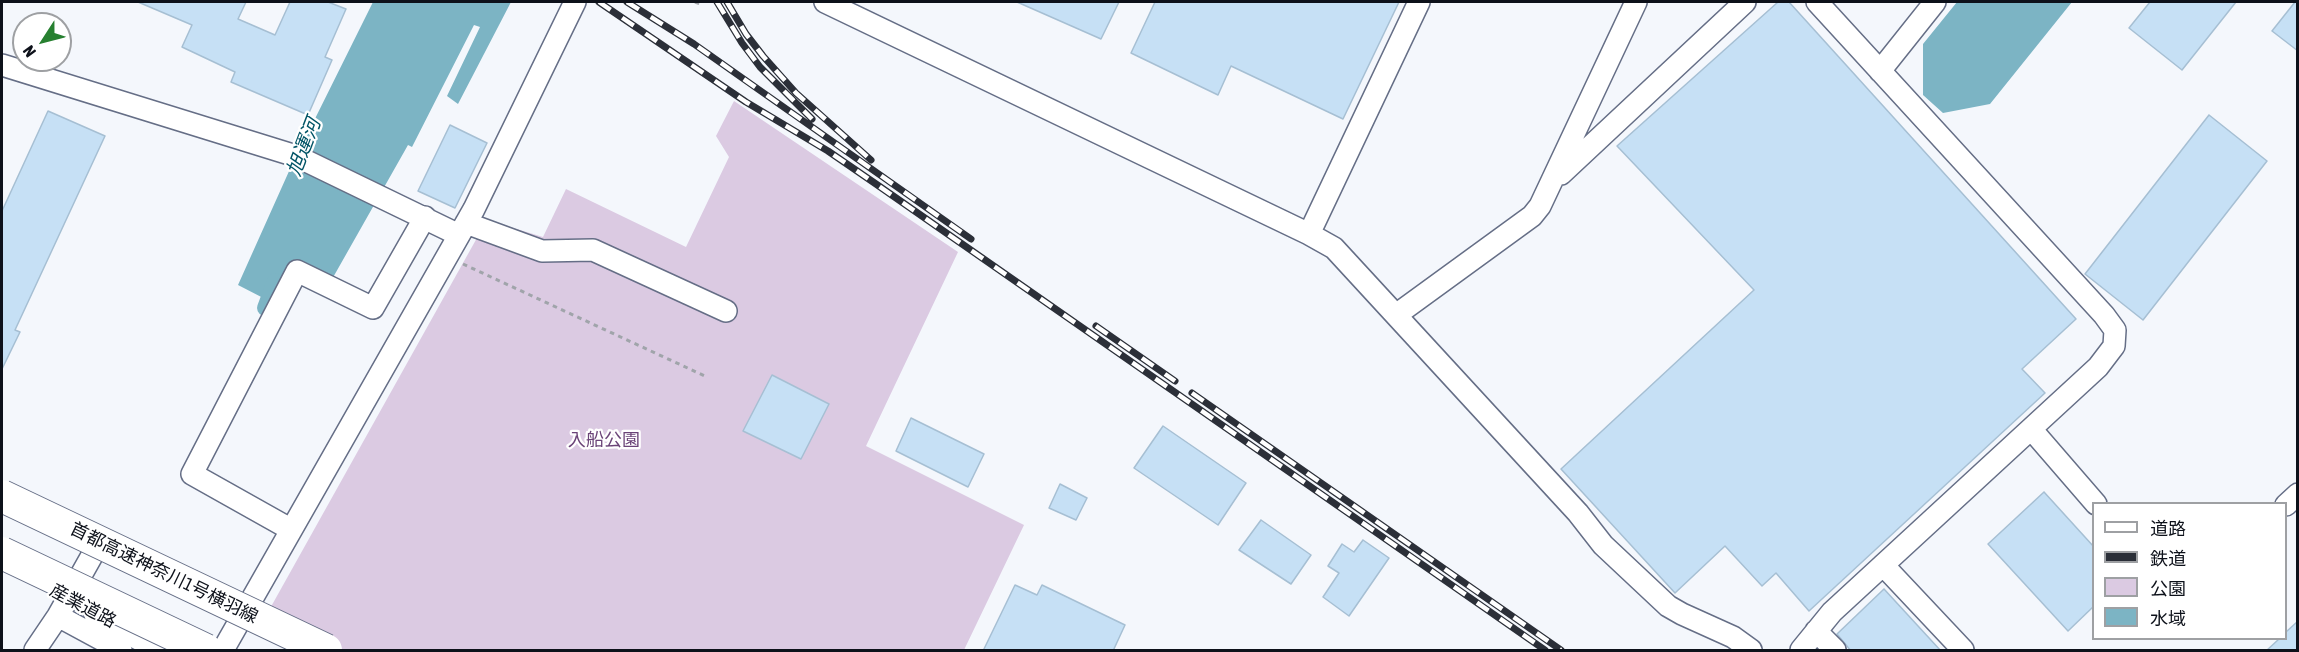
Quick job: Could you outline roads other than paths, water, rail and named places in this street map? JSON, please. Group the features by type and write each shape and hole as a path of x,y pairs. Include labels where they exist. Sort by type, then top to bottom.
{"highway":[{"name":"首都高速神奈川1号横羽線","path":"2,496 326,651"},
{"path":"2,553 206,651"},
{"path":"253,618 316,651"}],"main road":[{"path":"2,508 94,552 253,618"},
{"name":"産業道路","path":"2,562 63,607 165,651"}],"street":[{"path":"223,651 253,618 290,529 371,368 463,229 574,2"},
{"path":"825,2 1334,248 1578,513 1603,545 1636,577 1668,606 1733,637 1751,651"},
{"path":"1309,234 1419,2"},
{"path":"1396,315 1532,216 1552,183 1636,2"},
{"path":"1552,183 1745,2"},
{"path":"1801,651 1832,612 2098,367 2114,346 2115,330 2104,315 1816,2"},
{"path":"1880,71 1935,2"},
{"path":"2,65 296,156 379,197 425,217 463,229 542,251 593,250 726,311"},
{"path":"290,529 192,474 297,271 373,308 425,217"},
{"path":"2032,430 2094,502"},
{"path":"35,651 94,552"},
{"path":"1883,565 1963,651"},
{"path":"63,607 96,645 121,651"},
{"path":"1816,631 1835,651"}],"water":[{"path":"373,2 511,2 458,104 447,96 480,27 474,25 412,147 408,145 331,281 292,261 271,302 238,285 290,169"},
{"path":"1957,2 2072,2 1990,104 1943,113 1923,95 1923,44"}],"waterway":[{"name":"旭運河","path":"265,308 275,281"}],"railway":[{"path":"599,2 746,102 828,151 1545,650"},
{"path":"627,2 694,44 971,239"},
{"path":"717,2 760,67 812,119"},
{"path":"727,2 746,34 796,93 871,160"},
{"path":"1096,326 1175,381"},
{"path":"1192,393 1561,650"}],"park label":[{"name":"入船公園","path":"604,440"}]}
